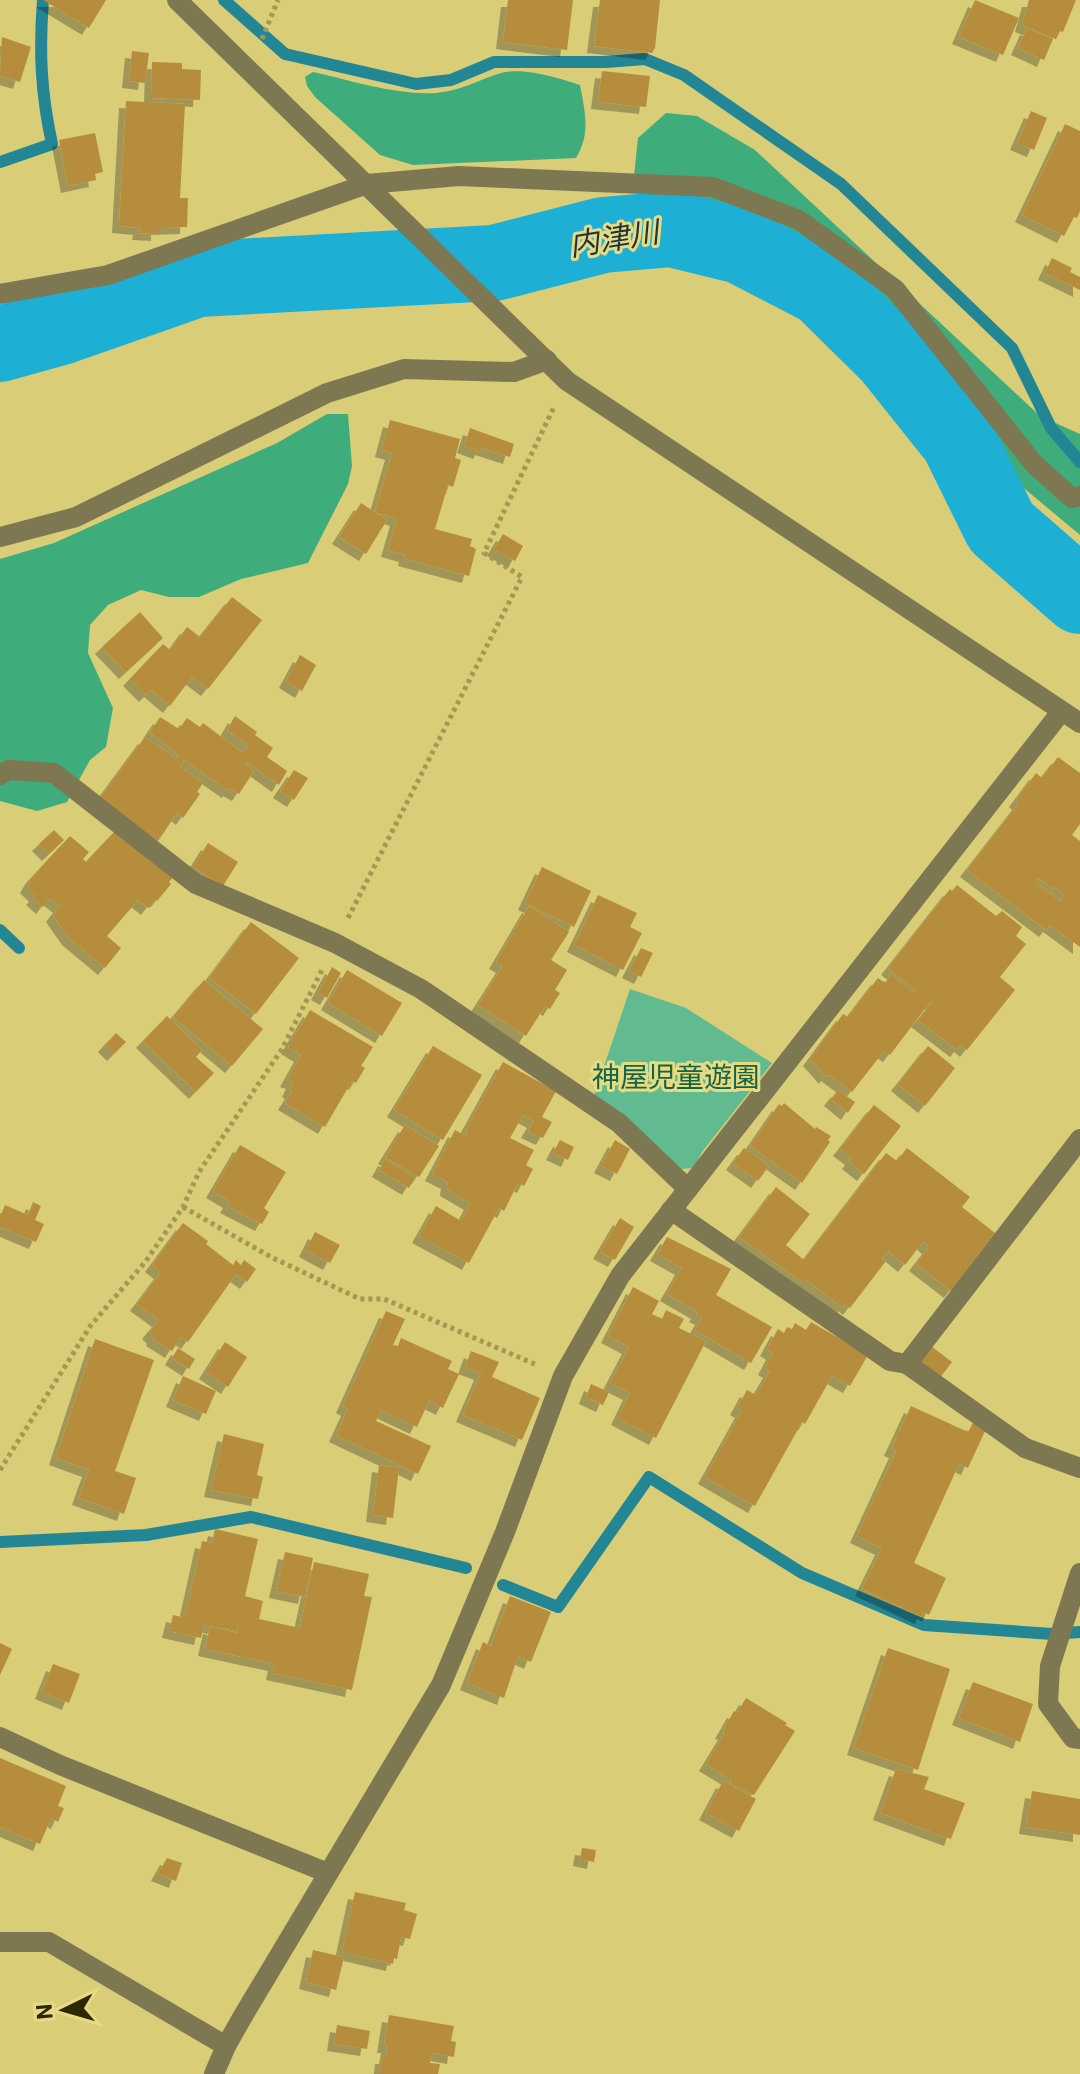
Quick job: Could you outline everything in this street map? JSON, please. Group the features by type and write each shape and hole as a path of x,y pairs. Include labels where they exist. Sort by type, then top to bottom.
{"street":[{"path":"177,0 567,381 1080,723"},
{"path":"0,294 108,275 371,188 459,176 713,187 799,220 895,289 1034,464 1072,498 1080,496"},
{"path":"0,537 76,517 327,393 404,369 514,372 547,360"},
{"path":"214,2074 226,2046 441,1685 505,1532 563,1376 620,1276 1061,712"},
{"path":"0,775 9,770 54,773 196,884 335,943 421,989 619,1123 688,1189"},
{"path":"907,1364 1080,1139"},
{"path":"671,1210 890,1361 907,1364 1025,1448 1080,1468"},
{"path":"1080,1573 1050,1666 1048,1704 1073,1738 1080,1739"},
{"path":"0,1737 60,1765 328,1873"},
{"path":"0,1942 49,1942 226,2046"}],"path":[{"path":"250,69 278,0"},
{"path":"183,1207 271,1257 360,1299 384,1299 563,1376"}],"green space":[{"path":"313,72 374,87 421,93 453,90 501,73 530,72 551,77 580,85 586,122 584,140 576,158 413,165 380,155 315,97 305,77"},
{"path":"666,113 697,116 755,150 1040,416 1080,434 1080,535 1025,489 910,371 797,288 650,214 634,176 638,138"},
{"path":"327,414 348,414 352,466 348,484 308,563 241,579 199,597 169,597 141,590 108,605 90,625 88,653 113,708 106,747 90,760 67,802 37,811 0,801 0,559 54,543 277,443"},
{"name":"神屋児童遊園","path":"630,989 686,1008 772,1063 702,1152 694,1168 679,1169 594,1096"}],"building":[{"path":"43,0 106,0 89,28"},
{"path":"508,0 573,0 567,50 503,42"},
{"path":"600,0 660,0 652,53 594,46"},
{"path":"975,0 1019,18 1003,55 959,37"},
{"path":"1029,0 1076,0 1063,32 1060,31 1056,39 1022,25"},
{"path":"1027,28 1053,39 1044,60 1018,48"},
{"path":"2,37 31,47 20,82 0,76"},
{"path":"132,51 149,53 145,83 129,81"},
{"path":"152,62 182,63 182,69 201,70 200,100 151,98"},
{"path":"602,71 650,76 646,107 598,102"},
{"path":"126,101 185,104 180,198 188,198 187,227 158,228 158,234 139,233 140,228 119,226"},
{"path":"1031,111 1047,118 1034,150 1017,143"},
{"path":"1065,124 1080,131 1080,211 1064,236 1022,215"},
{"path":"95,133 103,172 95,174 96,180 68,186 59,140"},
{"path":"1052,258 1072,268 1070,272 1080,277 1080,290 1045,273"},
{"path":"390,420 460,439 455,458 461,460 453,487 448,485 435,529 472,539 470,546 476,549 469,576 405,559 406,555 388,550 397,519 375,512 392,453 382,450"},
{"path":"470,428 514,444 510,457 464,446"},
{"path":"361,503 387,520 366,554 339,537"},
{"path":"503,534 523,546 515,561 494,549"},
{"path":"232,597 262,620 208,689 192,677 170,706 151,690 146,695 130,679 163,644 170,650 187,627 200,637"},
{"path":"140,612 163,638 126,672 102,647"},
{"path":"300,655 316,665 302,691 286,681"},
{"path":"235,716 273,748 267,757 287,771 279,785 247,762 245,765 254,771 239,794 229,791 184,760 180,766 203,783 197,792 200,794 183,818 177,813 158,841 100,798 145,737 177,759 179,756 150,732 160,717 179,729 187,718 200,727 203,723 243,753 249,745 227,730"},
{"path":"1058,757 1080,773 1080,824 1072,835 1080,841 1080,947 1050,925 1046,930 967,870 1019,803 1016,800 1036,773 1042,778","holes":["1038,878 1065,894 1060,901 1036,883"]},
{"path":"294,770 308,778 294,800 280,791"},
{"path":"54,830 64,840 49,854 39,844"},
{"path":"114,832 125,841 129,836 175,875 157,901 155,899 148,908 138,900 107,936 121,948 105,968 69,938 53,915 60,906 50,898 43,907 33,898 36,895 27,886 70,836 89,852 83,859 86,862"},
{"path":"208,843 238,862 223,886 193,867"},
{"path":"542,867 591,891 574,927 525,903"},
{"path":"957,885 996,916 1002,911 1022,927 1016,936 1026,944 1000,977 1015,990 967,1050 961,1045 957,1050 918,1020 930,1002 890,1055 884,1051 852,1092 828,1074 826,1077 810,1059 843,1014 848,1017 878,978 885,983 891,974 914,993 916,990 888,968 950,889 952,891"},
{"path":"598,895 637,913 630,927 642,933 623,970 574,945"},
{"path":"529,906 569,932 551,960 567,970 555,990 560,993 550,1009 545,1006 526,1036 478,1005 503,966 496,962"},
{"path":"251,922 299,958 256,1014 209,978"},
{"path":"641,948 653,953 641,977 629,971"},
{"path":"332,967 341,973 327,998 318,993"},
{"path":"347,970 402,1003 382,1036 328,1003"},
{"path":"204,980 263,1029 232,1066 173,1017"},
{"path":"310,1010 373,1047 361,1066 365,1068 356,1083 352,1081 325,1127 285,1103 292,1092 289,1090 293,1082 287,1080 301,1055 288,1047"},
{"path":"167,1016 202,1050 196,1057 214,1073 196,1092 143,1041"},
{"path":"116,1033 126,1042 114,1054 105,1045"},
{"path":"433,1046 482,1075 443,1140 394,1110"},
{"path":"928,1046 955,1068 925,1106 898,1084"},
{"path":"503,1062 556,1091 542,1117 552,1122 543,1138 528,1131 534,1121 523,1115 510,1138 534,1150 526,1165 533,1169 524,1186 518,1183 504,1211 499,1208 469,1263 419,1236 436,1206 461,1221 471,1203 447,1189 448,1182 432,1174 455,1130 466,1136 468,1132 465,1131"},
{"path":"838,1090 855,1102 848,1113 831,1099"},
{"path":"784,1103 815,1129 831,1136 802,1183 750,1146 779,1104 782,1106"},
{"path":"874,1105 901,1126 864,1174 849,1162 852,1158 840,1149"},
{"path":"405,1125 439,1146 419,1177 385,1157"},
{"path":"560,1140 574,1147 568,1160 553,1153"},
{"path":"615,1140 630,1149 617,1174 601,1166"},
{"path":"240,1145 286,1172 264,1208 269,1212 262,1224 227,1206 230,1201 213,1191"},
{"path":"744,1148 769,1166 758,1181 733,1163"},
{"path":"907,1148 970,1197 962,1207 995,1233 951,1291 916,1264 929,1247 923,1242 905,1265 888,1251 882,1259 886,1261 850,1308 845,1304 843,1308 805,1279 802,1282 739,1237 776,1187 810,1214 786,1245 804,1260 886,1153 897,1161"},
{"path":"385,1159 415,1178 409,1188 379,1170"},
{"path":"33,1202 41,1206 35,1220 44,1224 36,1242 0,1227 5,1205 28,1215"},
{"path":"620,1218 634,1227 615,1260 600,1252"},
{"path":"183,1223 233,1265 236,1260 241,1265 244,1260 256,1269 247,1282 236,1274 188,1342 181,1337 172,1351 153,1339 149,1332 159,1320 137,1304 161,1272 152,1265"},
{"path":"315,1232 340,1245 330,1263 306,1250"},
{"path":"667,1237 731,1269 716,1295 772,1327 751,1363 695,1330 702,1318 696,1315 698,1312 667,1294 682,1268 657,1254"},
{"path":"633,1287 659,1301 652,1314 662,1319 666,1310 684,1319 679,1328 706,1341 656,1438 618,1418 630,1393 610,1383 629,1347 608,1336"},
{"path":"386,1311 405,1319 393,1345 398,1346 401,1338 452,1361 448,1369 459,1374 443,1408 429,1401 417,1427 381,1410 376,1421 431,1446 418,1474 336,1435 348,1409 343,1406"},
{"path":"811,1322 868,1355 850,1386 832,1376 755,1506 705,1477 742,1411 737,1408 747,1390 756,1395 770,1371 765,1368 773,1353 767,1349 778,1329 784,1333 787,1327 792,1329 795,1323 806,1330"},
{"path":"95,1339 154,1360 115,1471 136,1478 124,1514 79,1498 89,1470 56,1458"},
{"path":"225,1342 247,1357 228,1387 206,1372"},
{"path":"931,1346 952,1362 939,1379 919,1363"},
{"path":"178,1348 195,1359 189,1369 172,1358"},
{"path":"471,1351 499,1362 492,1377 540,1398 522,1440 463,1415 481,1373 465,1367"},
{"path":"183,1376 216,1391 206,1414 173,1400"},
{"path":"591,1384 609,1392 603,1405 586,1397"},
{"path":"911,1406 968,1432 973,1423 986,1429 968,1468 959,1464 914,1563 946,1578 929,1615 924,1612 922,1617 862,1589 882,1548 857,1536 896,1451 891,1449"},
{"path":"224,1434 264,1444 257,1475 263,1477 258,1499 211,1490"},
{"path":"379,1465 399,1468 393,1518 373,1515"},
{"path":"215,1529 258,1539 245,1596 263,1601 259,1619 300,1628 314,1562 369,1574 364,1596 372,1597 352,1690 273,1673 275,1664 205,1649 210,1627 237,1633 242,1613 237,1631 204,1625 201,1638 169,1631 173,1615 185,1618 202,1541 212,1543"},
{"path":"285,1552 313,1558 305,1597 276,1591"},
{"path":"510,1596 551,1612 531,1662 518,1656 504,1698 467,1683 483,1642 491,1646"},
{"path":"0,1643 12,1649 0,1675"},
{"path":"888,1648 950,1669 918,1770 854,1748"},
{"path":"53,1664 80,1674 69,1703 42,1692"},
{"path":"973,1682 1033,1704 1020,1742 959,1718"},
{"path":"746,1698 795,1731 754,1795 730,1783 732,1780 706,1764 734,1711 737,1713"},
{"path":"0,1758 66,1786 58,1806 64,1808 58,1822 51,1818 40,1844 0,1827"},
{"path":"896,1769 929,1777 924,1789 965,1803 951,1839 880,1813"},
{"path":"723,1781 756,1799 739,1831 706,1813"},
{"path":"1032,1791 1080,1799 1080,1835 1026,1827"},
{"path":"582,1848 596,1850 594,1862 580,1859"},
{"path":"167,1858 182,1863 176,1881 158,1874"},
{"path":"355,1892 406,1903 404,1910 417,1914 410,1939 401,1937 397,1959 394,1958 393,1964 342,1952"},
{"path":"313,1950 344,1957 336,1990 306,1982"},
{"path":"389,2015 454,2026 451,2041 456,2042 454,2057 431,2053 430,2063 440,2064 438,2074 380,2074 382,2057 386,2057 388,2046 384,2046"},
{"path":"337,2025 370,2031 367,2049 334,2044"}],"waterway":[{"path":"0,162 52,144 42,72 43,0"},
{"path":"224,0 285,54 416,84 451,80 494,62 645,59 684,75 841,184 1012,348 1051,428 1080,462"},
{"name":"内津川","path":"0,344 61,327 198,279 494,263 603,235 672,229 741,246 822,288 891,356 958,440 1001,527 1080,596"},
{"path":"0,930 19,948"},
{"path":"503,1585 558,1607 649,1477 802,1573 924,1625 1052,1634 1080,1632"},
{"path":"0,1542 146,1535 251,1517 466,1568"}]}
